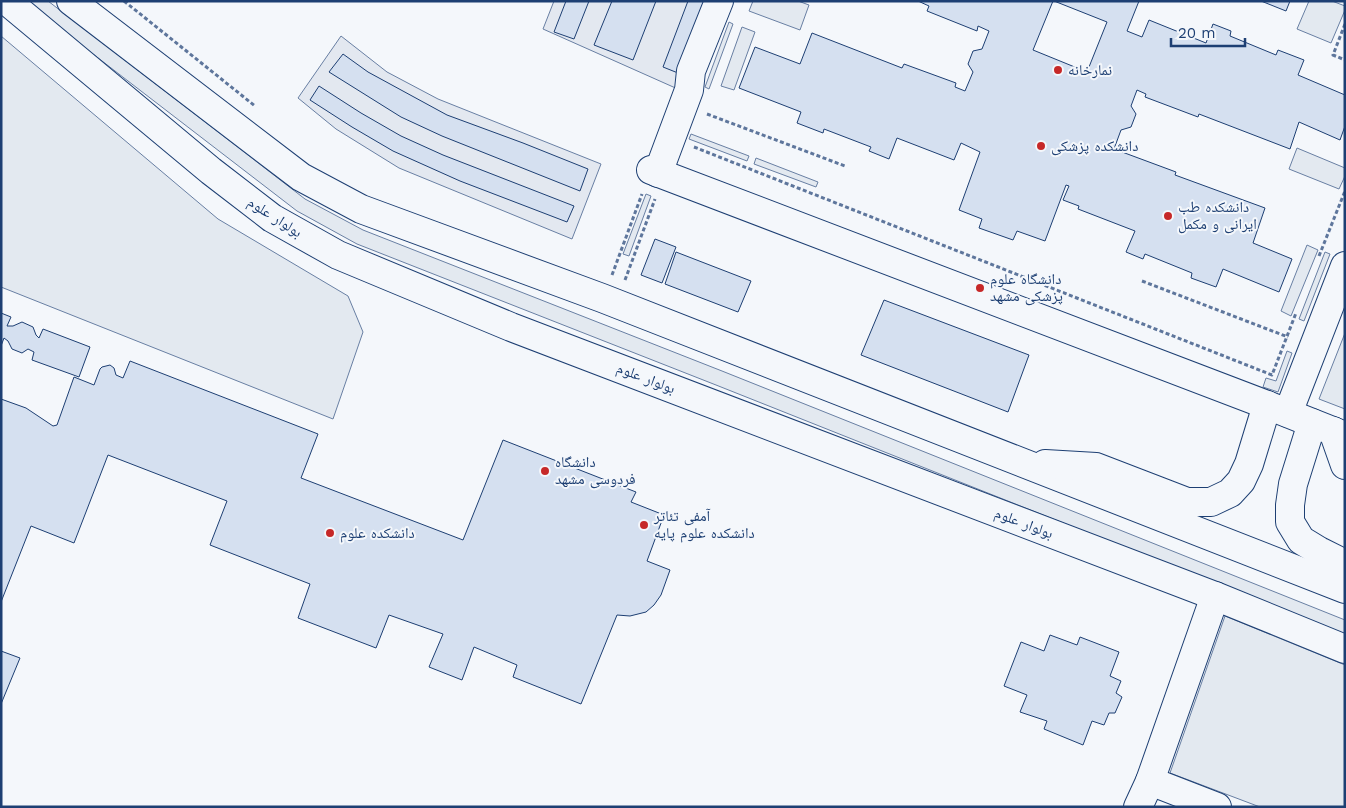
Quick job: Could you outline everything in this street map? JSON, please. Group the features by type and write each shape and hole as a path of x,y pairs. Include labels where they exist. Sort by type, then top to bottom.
{"lane":[{"name":"بولوار علوم","path":"7,1 212,171 272,218 338,255 521,330 1215,596 1345,649"},
{"path":"71,1 301,177 362,209 609,301 1345,589"},
{"path":"718,1 691,71 689,90 658,173 1309,421 1345,465"},
{"path":"689,90 700,79 731,1"},
{"path":"1345,266 1293,484 1290,505 1290,522 1301,540 1345,564"},
{"path":"1020,462 1096,467 1187,502 1211,502 1230,493 1241,481 1249,464 1309,421"},
{"path":"1138,807 1150,781 1215,596"},
{"path":"1150,781 1218,807"}],"path":[{"path":"124,1 260,110"},
{"path":"1345,24 1333,55 1345,60"},
{"path":"704,113 845,166"},
{"path":"692,146 1272,375"},
{"path":"609,301 658,173"},
{"path":"609,301 658,173"},
{"path":"1142,281 1287,337"}],"shaded area":[{"path":"24,1 48,1 305,199 363,230 1345,620 1345,635 357,244 297,211"},
{"path":"554,1 715,1 680,90 543,29"},
{"path":"753,1 798,1 809,5 800,30 749,11"},
{"path":"1309,1 1332,1 1345,6 1331,43 1297,29"},
{"path":"729,22 733,24 709,89 705,87"},
{"path":"742,27 755,32 734,90 721,86"},
{"path":"1,36 218,219 348,296 363,332 333,419 1,287"},
{"path":"341,36 387,72 438,99 601,164 572,239 399,168 336,129 298,98"},
{"path":"691,134 749,156 747,161 689,139"},
{"path":"1297,148 1345,168 1345,176 1339,189 1289,169"},
{"path":"756,158 818,182 816,187 754,164"},
{"path":"646,194 651,196 629,256 623,254"},
{"path":"1307,245 1318,250 1291,316 1281,311"},
{"path":"1325,252 1330,254 1304,321 1299,319"},
{"path":"1345,333 1345,409 1319,399"},
{"path":"1287,351 1292,353 1278,392 1263,387 1266,378 1276,381"},
{"path":"1225,616 1345,665 1345,807 1260,807 1170,773"}],"building":[{"path":"566,1 589,1 574,39 554,32"},
{"path":"612,1 656,1 633,60 594,45"},
{"path":"688,1 706,1 678,73 663,67"},
{"name":"دانشکده پزشکی","path":"918,1 1053,1 1033,50 1087,72 1107,22 1054,1 1139,1 1127,31 1142,37 1149,20 1206,43 1213,24 1231,31 1230,36 1276,55 1278,50 1304,60 1298,75 1345,95 1345,126 1340,140 1299,122 1290,149 1199,114 1198,117 1145,97 1146,94 1137,90 1131,106 1136,114 1131,127 1121,130 1114,149 1176,172 1175,175 1265,208 1253,243 1292,259 1279,292 1223,269 1216,287 1191,278 1192,273 1145,254 1143,259 1126,252 1135,231 1078,209 1079,206 1063,200 1069,186 1066,185 1045,241 1017,231 1013,240 979,228 982,219 959,210 980,152 961,143 954,160 897,138 889,159 869,151 871,147 824,129 823,133 797,123 801,112 739,88 755,47 800,64 812,33 902,68 904,64 956,83 955,87 965,91 973,72 968,64 973,51 982,49 989,31 978,26 977,31 927,11 929,6"},
{"path":"1261,1 1290,1 1286,11"},
{"path":"343,54 368,72 447,115 588,169 580,191 442,136 401,117 329,72"},
{"path":"319,86 401,136 443,155 574,206 567,222 460,181 393,151 310,100"},
{"path":"655,239 676,247 662,283 641,275"},
{"path":"676,252 751,281 738,312 665,284"},
{"path":"884,300 1029,355 1008,412 861,355"},
{"path":"1,313 11,317 7,326 13,326 22,322 33,327 39,338 43,329 90,347 79,377 32,360 34,352 28,349 22,353 12,349 4,338 1,346"},
{"name":"دانشکده علوم","path":"130,361 318,434 301,478 463,540 503,440 636,492 631,502 664,515 647,561 670,570 661,595 646,612 630,616 617,615 581,704 513,677 517,665 474,647 462,680 429,667 443,634 389,615 376,648 298,618 310,584 210,545 227,501 108,455 74,543 31,526 1,602 1,399 26,408 53,426 57,425 74,377 94,385 100,369 110,365 114,368 116,375 123,378"},
{"path":"1050,635 1077,645 1080,637 1119,652 1110,676 1121,681 1116,693 1122,697 1115,713 1109,713 1104,725 1092,721 1083,745 1044,729 1047,721 1020,712 1027,695 1004,686 1021,642 1044,651"},
{"path":"1,651 20,658 1,704"}],"place":[{"name":"نمارخانه","path":"1058,70"},
{"name":"دانشکده پزشکی","path":"1041,146"},
{"name":"دانشکده طب ایرانی و مکمل","path":"1168,216"},
{"name":"دانشگاه علوم پزشکی مشهد","path":"980,288"},
{"name":"دانشگاه فردوسی مشهد","path":"545,471"},
{"name":"آمفی تئاتر دانشکده علوم پایه","path":"644,525"},
{"name":"دانشکده علوم","path":"330,533"}]}
